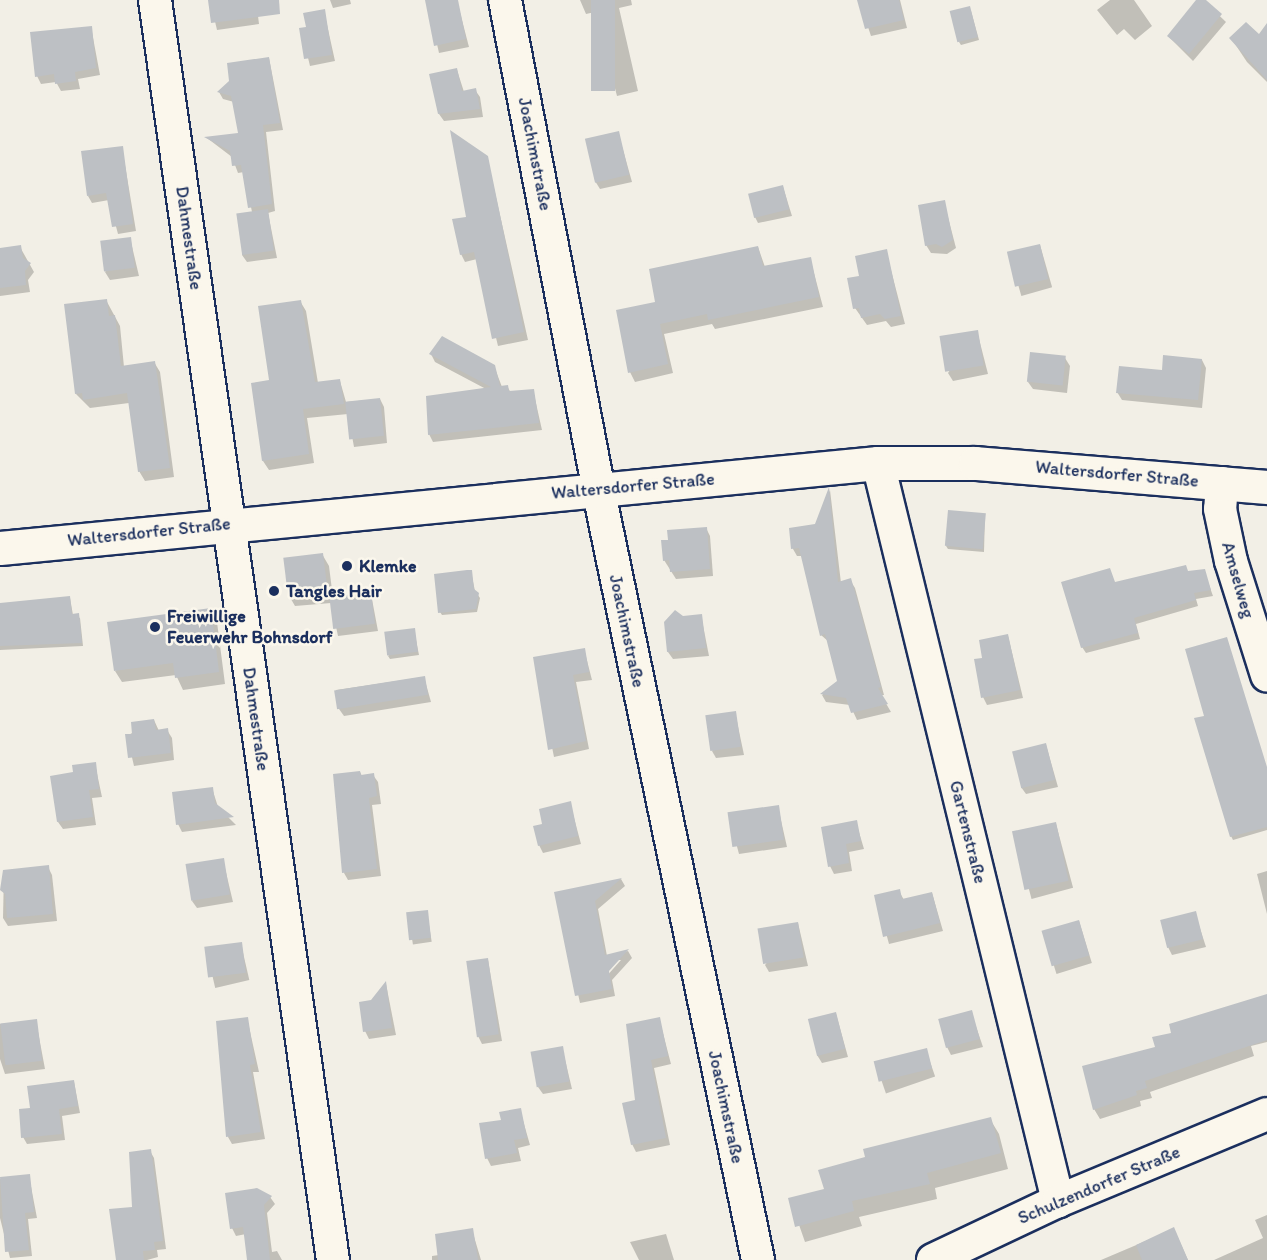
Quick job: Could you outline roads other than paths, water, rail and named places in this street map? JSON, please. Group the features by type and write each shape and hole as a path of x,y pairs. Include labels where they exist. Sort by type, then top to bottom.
{"street":[{"name":"Dahmestraße","path":"156,0 333,1260"},
{"name":"Joachimstraße","path":"505,0 600,490 758,1260"},
{"name":"Waltersdorfer Straße","path":"0,548 228,524 878,463 975,463 1267,487"},
{"name":"Gartenstraße","path":"878,463 1058,1201"},
{"name":"Amselweg","path":"1222,483 1220,509 1231,561 1267,675"},
{"name":"Schulzendorfer Straße","path":"933,1260 1058,1201 1267,1114"}],"place":[{"name":"Klemke","path":"347,566"},
{"name":"Tangles Hair","path":"274,591"},
{"name":"Freiwillige Feuerwehr Bohnsdorf","path":"155,627"}]}
